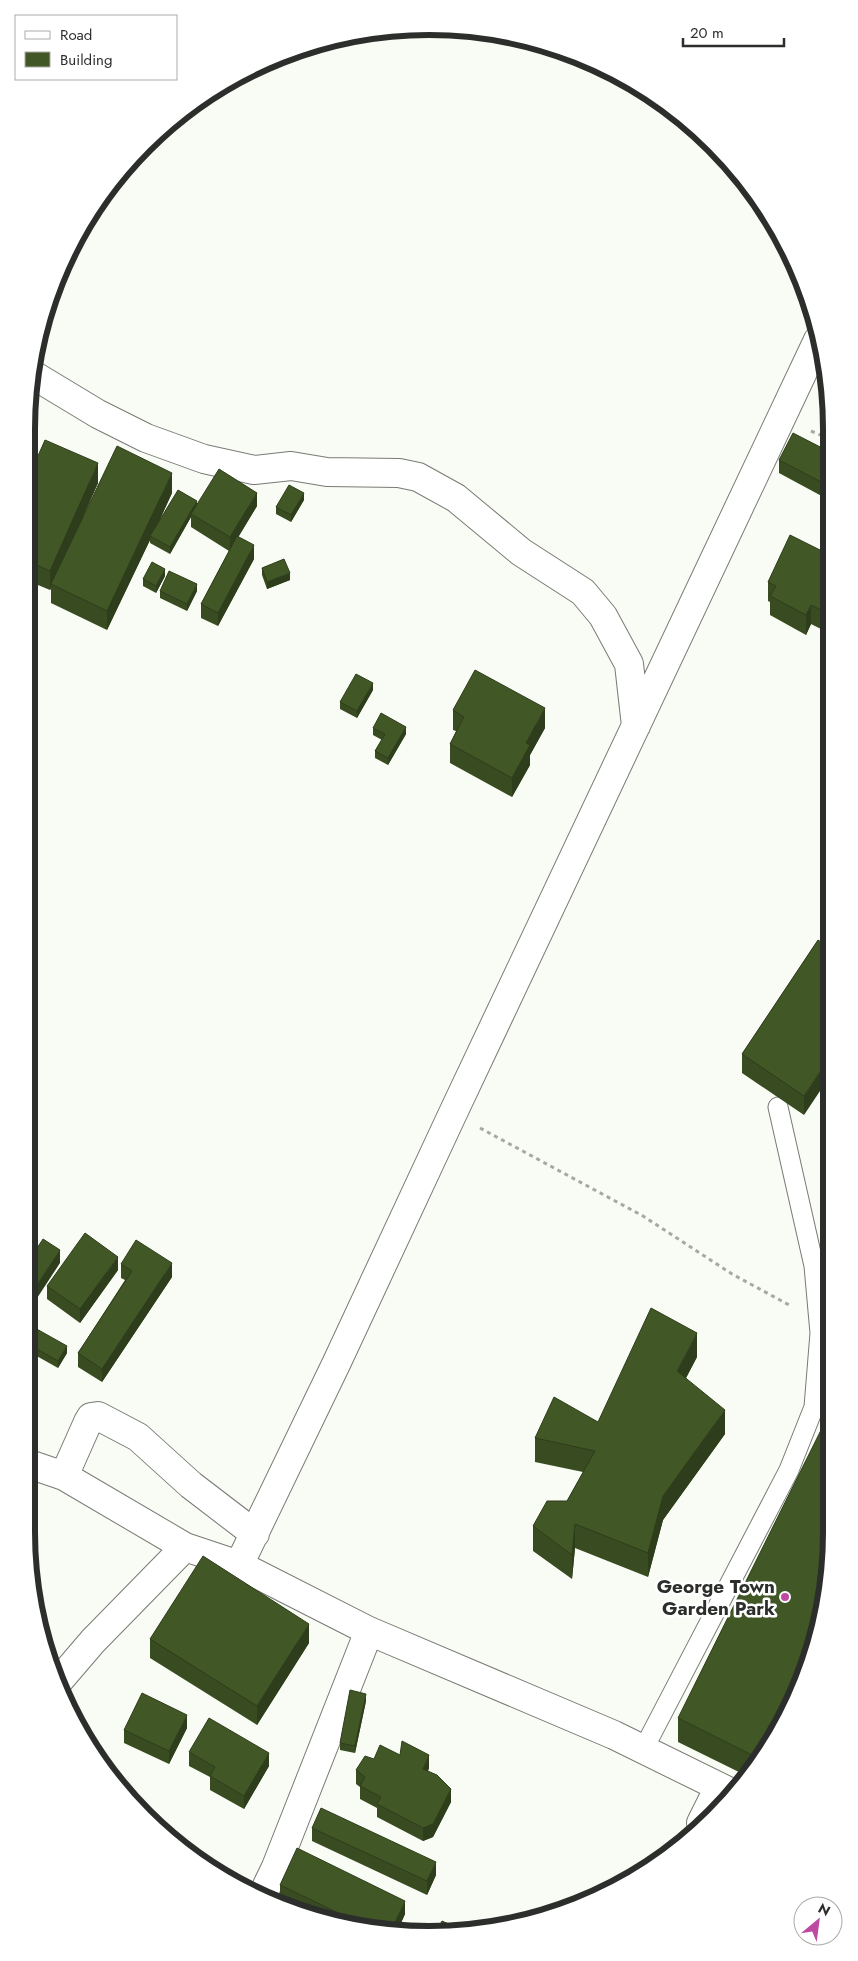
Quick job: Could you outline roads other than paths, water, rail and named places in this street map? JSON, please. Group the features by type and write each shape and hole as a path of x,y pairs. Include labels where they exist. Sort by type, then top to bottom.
{"street":[{"path":"239,1566 814,348"},
{"path":"38,378 98,414 146,438 204,459 254,470 291,466 327,472 399,472 418,477 448,494 521,552 583,592 603,616 629,664 636,726"},
{"path":"64,1476 88,1422 91,1417 98,1416 138,1437 191,1485 255,1534"},
{"path":"35,1466 64,1476 185,1547 239,1566 369,1630 614,1735 727,1790"},
{"path":"63,1677 93,1641 185,1547"},
{"path":"264,1889 276,1867 369,1630"}],"lane":[{"path":"643,1750 789,1470 814,1407 820,1333 814,1266 778,1108"}],"place":[{"name":"George Town Garden Park","path":"785,1597"}]}
